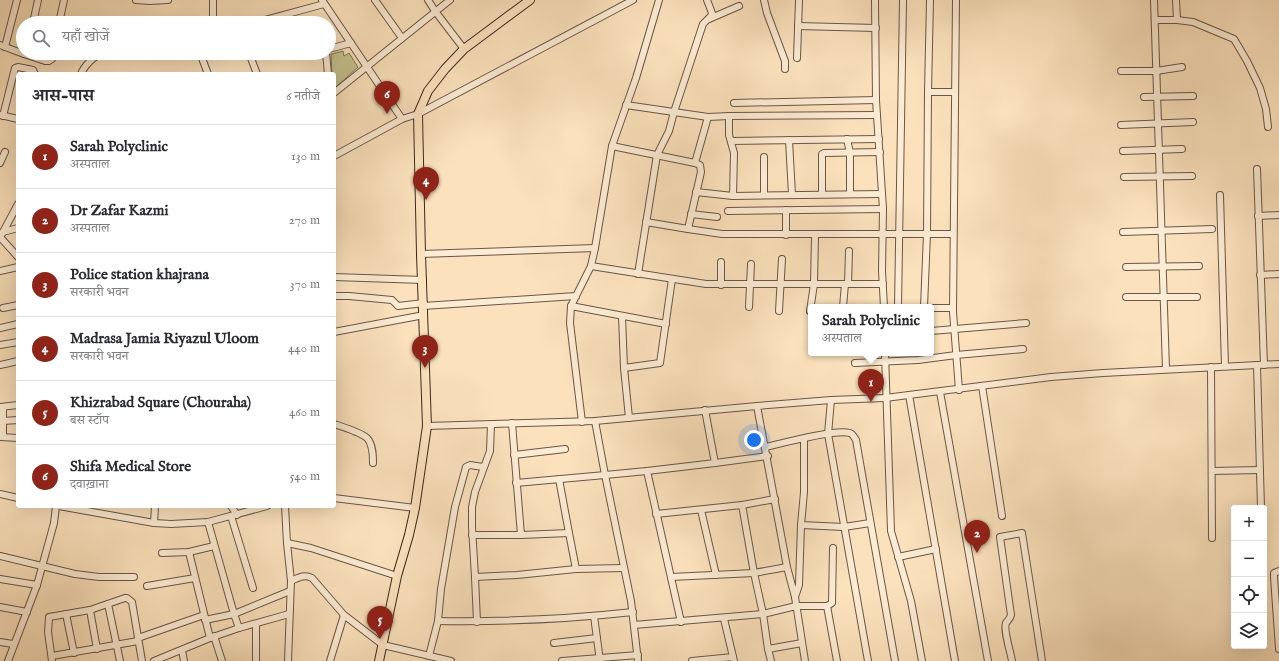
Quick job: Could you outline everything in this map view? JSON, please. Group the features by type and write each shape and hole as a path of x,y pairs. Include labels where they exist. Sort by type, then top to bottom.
{"main road":[{"path":"379,661 397,576 415,508 427,426 418,114 428,91 445,69 464,49 530,0"}],"street":[{"path":"16,51 3,46 18,0"},
{"path":"35,16 38,0"},
{"path":"61,16 64,0"},
{"path":"136,0 168,0"},
{"path":"213,0 213,16"},
{"path":"375,0 402,38"},
{"path":"428,0 464,49"},
{"path":"336,91 450,0"},
{"path":"336,155 402,119 418,114 633,0"},
{"path":"582,422 570,323 571,306 591,266 612,146 659,0"},
{"path":"707,0 712,13 709,19"},
{"path":"764,0 767,13 785,61 785,69"},
{"path":"797,58 799,0"},
{"path":"875,0 876,100 883,209 884,304"},
{"path":"898,304 903,0"},
{"path":"924,304 927,234 930,0"},
{"path":"956,0 953,308 959,390"},
{"path":"1154,0 1166,369"},
{"path":"1176,0 1177,20"},
{"path":"277,16 323,2 333,16"},
{"path":"638,274 657,155 669,131 703,24 709,19 739,6"},
{"path":"1155,20 1193,22 1234,38 1260,88 1266,109 1268,127"},
{"path":"336,21 402,119"},
{"path":"798,26 876,28"},
{"path":"336,47 351,43"},
{"path":"82,72 93,60"},
{"path":"203,60 207,72"},
{"path":"252,60 256,72"},
{"path":"327,60 328,72"},
{"path":"16,118 2,115 15,68 18,67 33,70 34,72"},
{"path":"1121,71 1156,71 1182,67"},
{"path":"928,92 956,92"},
{"path":"1144,97 1193,96"},
{"path":"734,103 876,100"},
{"path":"626,105 708,117 877,115"},
{"path":"729,116 729,135 734,153 733,196"},
{"path":"695,163 708,117"},
{"path":"1121,125 1193,122"},
{"path":"847,139 850,153 850,194"},
{"path":"731,141 879,139"},
{"path":"789,140 792,195"},
{"path":"612,146 700,165 701,168 688,229"},
{"path":"1123,151 1182,150"},
{"path":"0,163 5,152"},
{"path":"822,194 822,154 824,152 880,152"},
{"path":"764,157 764,195"},
{"path":"1256,169 1260,275 1261,505"},
{"path":"1124,177 1192,176"},
{"path":"696,192 733,196 882,194"},
{"path":"1220,195 1225,366"},
{"path":"1,236 16,208"},
{"path":"728,211 883,209"},
{"path":"786,210 786,235"},
{"path":"691,214 717,217"},
{"path":"1258,216 1279,215"},
{"path":"646,222 722,234 953,234"},
{"path":"1,236 16,229"},
{"path":"1123,232 1212,229"},
{"path":"811,304 814,284 816,235"},
{"path":"1,236 16,255"},
{"path":"421,254 595,248"},
{"path":"843,304 849,251"},
{"path":"779,311 782,259"},
{"path":"720,284 721,262"},
{"path":"748,307 751,264"},
{"path":"591,266 672,279 720,284 883,284"},
{"path":"1126,267 1199,266"},
{"path":"0,271 16,267"},
{"path":"1260,275 1279,274"},
{"path":"336,277 423,280"},
{"path":"624,368 660,363 672,279"},
{"path":"336,296 392,300 398,306 576,296"},
{"path":"1126,297 1197,297"},
{"path":"3,308 16,305"},
{"path":"571,306 666,324"},
{"path":"934,308 953,308"},
{"path":"336,332 424,315"},
{"path":"622,316 624,368 629,418"},
{"path":"934,331 1026,323"},
{"path":"0,328 16,324"},
{"path":"0,345 16,342"},
{"path":"855,363 918,360 956,355 1023,350"},
{"path":"885,356 885,398 891,531 911,601 922,661"},
{"path":"0,364 16,361"},
{"path":"427,426 582,422 831,400 885,398 959,390 1051,377 1166,369 1279,364"},
{"path":"1210,367 1212,538"},
{"path":"982,386 1002,516"},
{"path":"940,392 988,661"},
{"path":"909,395 955,661"},
{"path":"831,400 828,434 868,661"},
{"path":"16,405 2,407 2,437 16,438"},
{"path":"758,406 791,585 795,597 805,661"},
{"path":"705,410 715,463"},
{"path":"3,421 16,420"},
{"path":"562,661 638,658 632,612 595,421"},
{"path":"477,622 472,535 472,507 483,467 490,451 491,424"},
{"path":"512,424 520,535"},
{"path":"336,425 367,438 372,446 373,463"},
{"path":"766,447 828,434 848,433 853,435 856,440 895,661"},
{"path":"795,597 799,585 801,525 804,492 804,439"},
{"path":"514,455 565,449"},
{"path":"516,483 647,471 768,456"},
{"path":"429,656 438,621 441,589 455,507 466,466 470,465 483,467"},
{"path":"1212,471 1260,470"},
{"path":"647,471 681,622"},
{"path":"559,479 576,569"},
{"path":"0,494 16,498"},
{"path":"336,498 415,508"},
{"path":"656,514 742,505 775,499"},
{"path":"742,505 771,661"},
{"path":"8,661 13,644 38,585 54,523 56,508"},
{"path":"70,508 154,523 171,524 208,522 260,508"},
{"path":"154,523 155,508"},
{"path":"232,508 253,588"},
{"path":"285,508 291,581 288,661"},
{"path":"701,510 716,575"},
{"path":"208,522 239,628"},
{"path":"801,525 844,527 870,523"},
{"path":"472,535 569,533"},
{"path":"1012,661 1006,629 1006,623 1011,618 1011,615 1000,537 1022,533 1042,661"},
{"path":"288,543 311,548 397,576"},
{"path":"162,553 189,552 214,546"},
{"path":"634,625 724,619 763,614 796,606 827,606 832,603 833,548"},
{"path":"898,557 936,550"},
{"path":"189,552 205,617 222,661"},
{"path":"0,556 75,574 99,577 134,577"},
{"path":"671,577 754,573 788,567"},
{"path":"475,576 517,575 576,569 624,568"},
{"path":"1279,570 1274,573 1274,577 1279,648"},
{"path":"291,581 302,576 312,578 344,615 383,645 451,661"},
{"path":"148,586 195,578"},
{"path":"0,579 38,585"},
{"path":"791,585 799,585"},
{"path":"142,661 138,640 132,602 127,598 90,610 49,617 48,632 52,659 138,640 205,617 234,614 290,591"},
{"path":"108,604 118,645 120,661"},
{"path":"827,606 836,661"},
{"path":"0,607 27,612"},
{"path":"90,610 97,649"},
{"path":"438,621 477,622 594,616 632,612"},
{"path":"66,614 74,653"},
{"path":"154,661 212,637 289,614"},
{"path":"330,661 344,615"},
{"path":"594,616 600,660"},
{"path":"692,661 733,659 724,619"},
{"path":"256,624 256,661"},
{"path":"554,643 597,638"},
{"path":"0,642 13,644"},
{"path":"768,649 802,643"},
{"path":"182,650 184,661"}],"shaded area":[{"path":"343,51 344,56 349,53 358,67 336,87 336,72 332,72 331,60 336,60 336,53"}],"place":[{"name":"Shifa Medical Store","path":"387,114"},
{"name":"Madrasa Jamia Riyazul Uloom","path":"426,200"},
{"name":"Police station khajrana","path":"425,368"},
{"name":"Sarah Polyclinic","path":"871,402"},
{"name":"Dr Zafar Kazmi","path":"977,553"},
{"name":"Khizrabad Square (Chouraha)","path":"380,639"}]}
